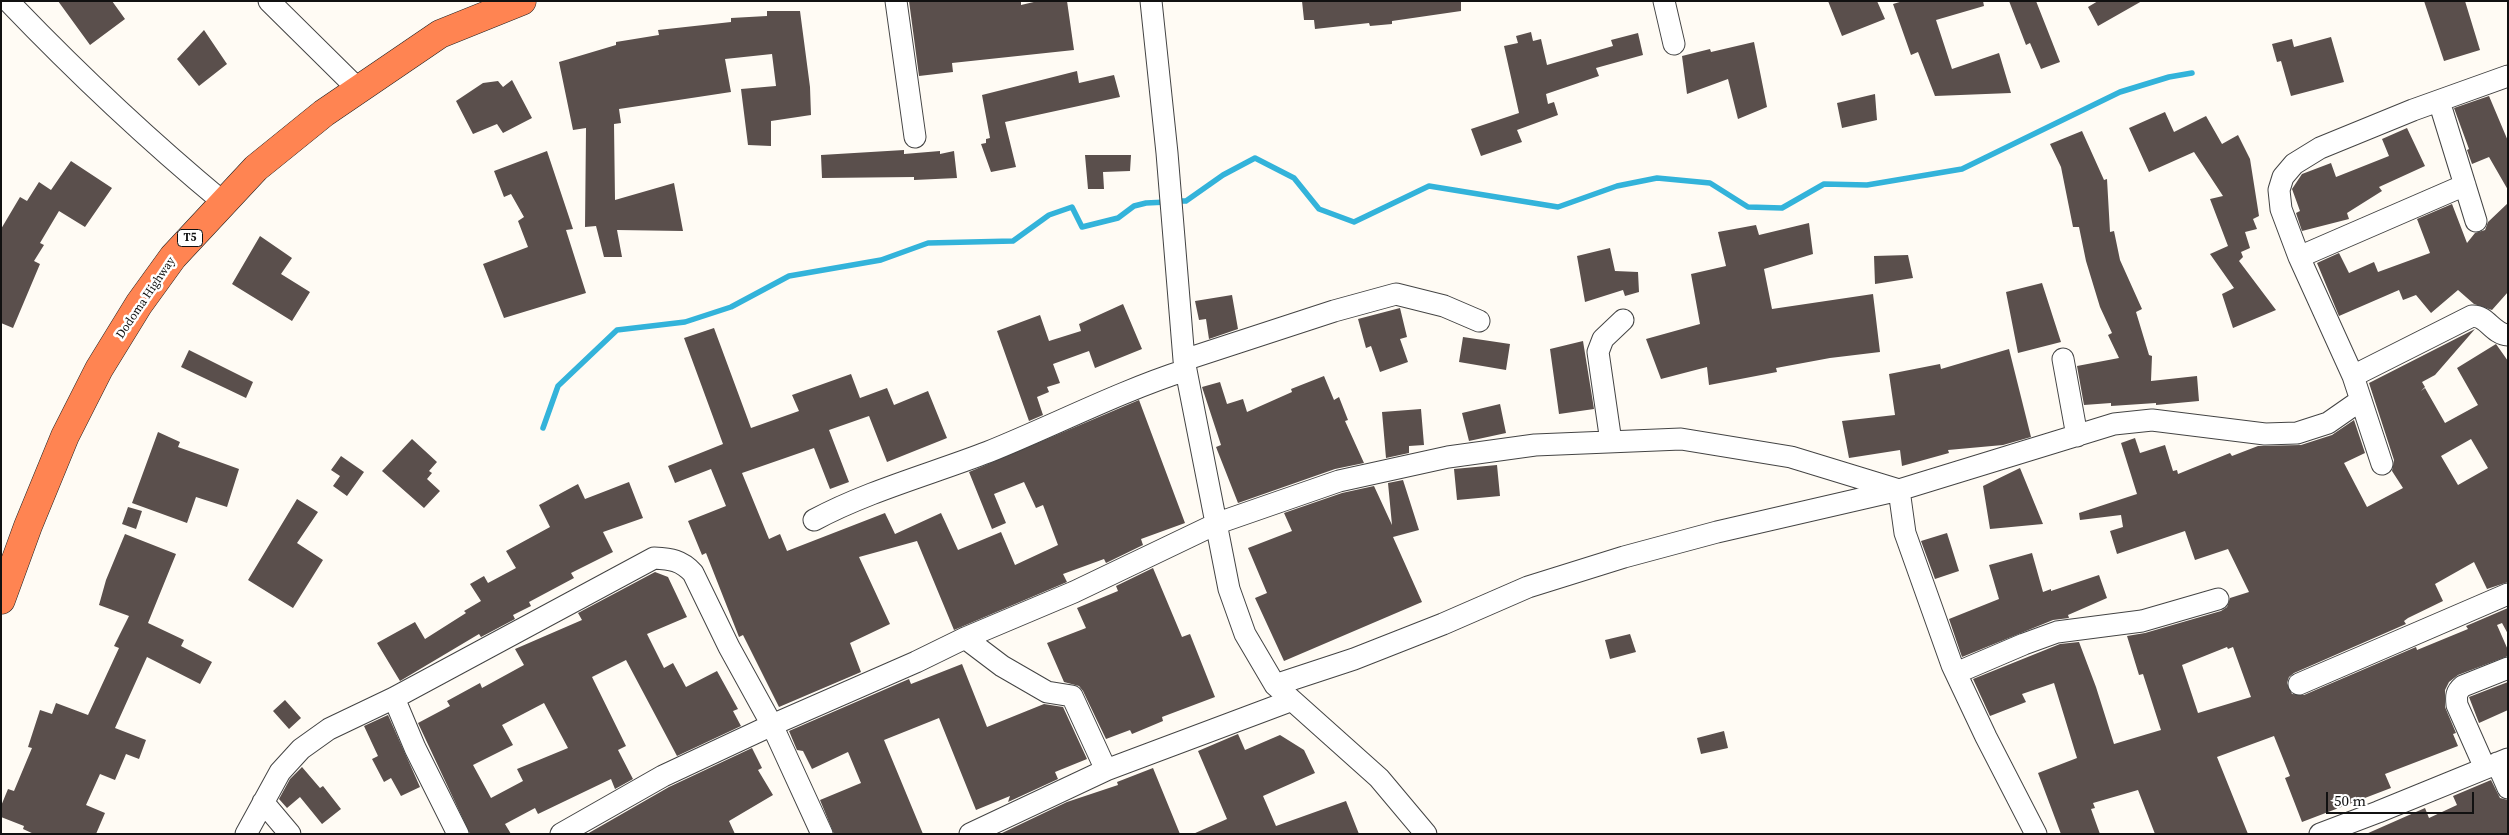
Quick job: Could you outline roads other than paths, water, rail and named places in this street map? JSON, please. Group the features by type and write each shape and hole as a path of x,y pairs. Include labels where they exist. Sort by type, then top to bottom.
{"highway":[{"name":"Dodoma Highway","path":"1,600 28,526 66,436 99,370 139,304 172,257 256,168 324,112 440,34 522,1"}],"street":[{"path":"1,15 8,1 163,153 223,202"},
{"path":"269,1 358,89"},
{"path":"896,1 916,137"},
{"path":"1150,1 1167,153 1185,365 1218,523 1229,588 1245,634 1275,685 1290,701 1379,778 1426,834"},
{"path":"1664,1 1674,44"},
{"path":"2382,464 2353,376 2299,256 2281,209 2280,190 2283,177 2294,164 2320,148 2361,130 2508,76"},
{"path":"2439,101 2476,221"},
{"path":"2299,256 2465,185"},
{"path":"814,520 843,504 931,474 1013,442 1185,365 1334,311 1396,294 1444,306 1478,321"},
{"path":"2353,376 2472,316 2483,318 2495,330 2508,335"},
{"path":"1611,442 1598,352 1603,339 1623,320"},
{"path":"2063,359 2077,436"},
{"path":"1275,685 1426,631 1528,588 1581,571 1717,532 1899,490 2114,424 2152,420 2182,422 2265,434 2297,433 2328,423 2361,400"},
{"path":"560,834 663,776 772,725 916,662 965,638 1074,592 1218,523 1339,481 1448,457 1535,445 1681,439 1791,457 1899,490"},
{"path":"1899,490 1905,533 1956,673 1986,737 2036,834"},
{"path":"246,834 280,772 301,749 329,729 394,698 654,558 672,559 684,563 693,573 729,647 772,725 822,834"},
{"path":"2299,684 2508,594"},
{"path":"1956,673 2057,632 2142,621 2218,599"},
{"path":"965,638 1002,666 1047,692 1072,696 1106,770"},
{"path":"2508,668 2464,686 2458,690 2456,696 2457,705 2497,763 2508,788"},
{"path":"394,698 415,748 458,834"},
{"path":"978,832 1106,770 1290,701"},
{"path":"2320,834 2342,827 2497,763"},
{"path":"263,802 290,834"}],"waterway":[{"path":"1176,201 1186,201 1223,175 1255,158 1294,178 1319,209 1354,222 1429,186 1558,207 1617,186 1657,178 1710,183 1748,207 1782,208 1824,184 1867,185 1962,169 2120,92 2169,77 2192,73"},
{"path":"543,428 558,386 617,330 685,322 731,307 789,276 881,260 928,243 1013,241 1049,215 1072,207 1082,227 1118,218 1134,206 1146,203 1167,202"}]}
